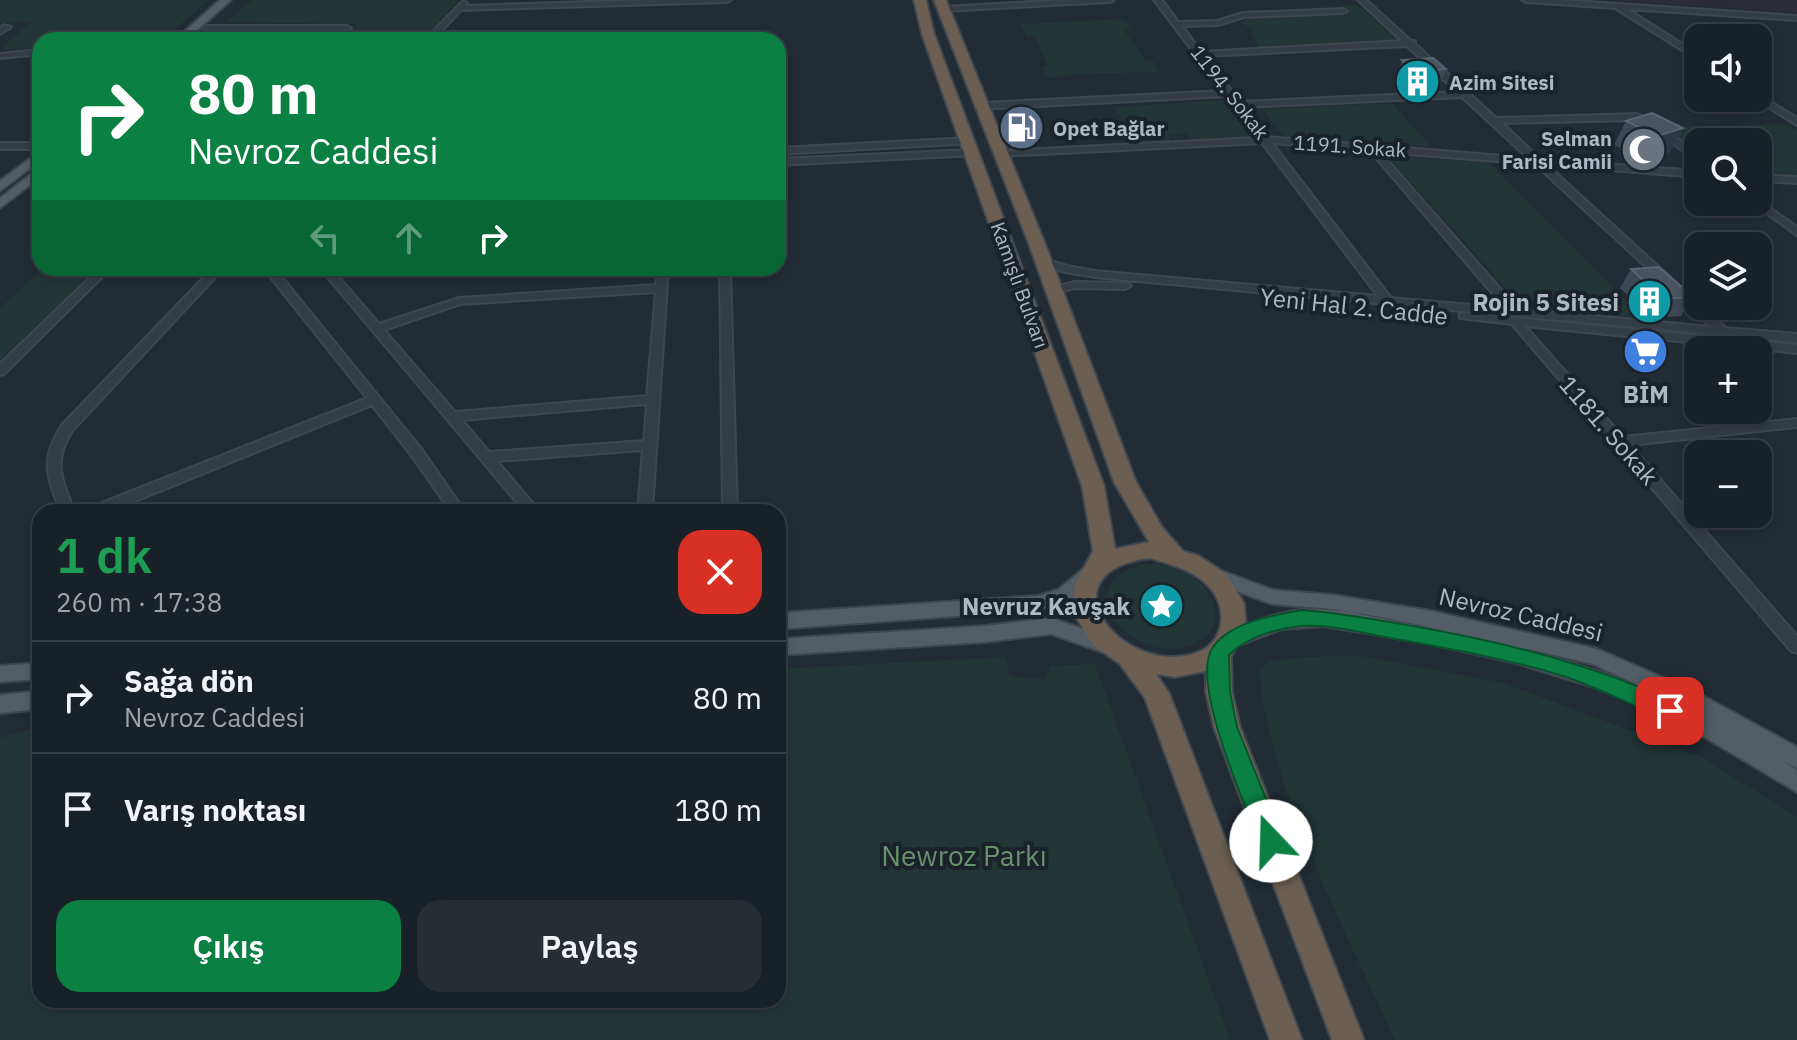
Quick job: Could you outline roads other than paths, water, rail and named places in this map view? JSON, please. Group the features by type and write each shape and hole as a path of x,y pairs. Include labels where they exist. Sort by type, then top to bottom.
{"highway":[{"name":"Kamışlı Bulvarı","path":"920,0 928,34 1093,486 1104,551 1093,571"},
{"name":"Kamışlı Bulvarı","path":"942,5 1044,262 1125,482 1154,533 1173,553"},
{"path":"1286,1040 1156,693 1090,623 1084,605 1085,587 1093,571 1108,559 1127,552 1150,550 1173,553 1195,562 1214,575 1228,591 1235,608 1236,624 1225,646 1219,692 1227,727 1348,1040"},
{"path":"1121,653 1168,667 1187,666 1225,646"}],"main road":[{"path":"189,32 226,0"},
{"path":"203,32 239,0"},
{"path":"0,187 32,161"},
{"path":"0,204 32,178"},
{"path":"786,620 1038,603 1064,596 1093,571"},
{"name":"Nevroz Caddesi","path":"1214,575 1272,597 1333,602 1431,619 1597,657 1675,691 1793,752"},
{"name":"Nevroz Caddesi","path":"1225,646 1274,623 1302,618 1364,625 1478,646 1563,668 1627,690 1713,732 1797,782"},
{"path":"786,646 985,634 1051,626 1121,653"},
{"path":"0,674 32,672"},
{"path":"0,704 32,701"}],"street":[{"path":"436,32 466,0"},
{"path":"458,8 727,0"},
{"path":"942,5 1110,0"},
{"name":"1194. Sokak","path":"1158,0 1386,299"},
{"path":"1362,0 1722,331"},
{"path":"1526,0 1797,18"},
{"path":"1617,6 1684,49"},
{"path":"1177,24 1218,23 1243,15 1343,11"},
{"path":"207,28 347,28 342,32"},
{"path":"1201,54 1412,43"},
{"path":"0,56 32,53"},
{"path":"982,106 1230,93"},
{"path":"1238,105 1463,94"},
{"path":"1772,106 1797,122"},
{"path":"1494,121 1636,117 1649,121 1684,148"},
{"name":"1191. Sokak","path":"1002,154 1267,140 1684,173"},
{"path":"0,146 32,146"},
{"path":"786,151 971,147"},
{"path":"786,161 971,147"},
{"name":"1181. Sokak","path":"1372,148 1619,442 1789,630 1797,647"},
{"path":"1772,179 1797,180"},
{"path":"1772,214 1797,232"},
{"path":"1044,262 1095,274 1386,299 1515,316 1797,338"},
{"path":"0,371 98,276"},
{"path":"65,504 51,470 54,447 67,428 213,276"},
{"path":"275,276 452,504"},
{"path":"332,276 526,504"},
{"path":"646,504 662,276"},
{"path":"725,276 730,504"},
{"name":"Yeni Hal 2. Cadde","path":"1054,290 1075,285 1112,285 1515,316 1797,349"},
{"path":"376,329 459,301 661,288"},
{"path":"451,417 653,399"},
{"path":"114,504 374,400"},
{"path":"1619,442 1797,423"},
{"path":"485,457 650,445"}],"place":[{"name":"Azim Sitesi","path":"1418,82"},
{"name":"Opet Bağlar","path":"1022,128"},
{"name":"Selman Farisi Camii","path":"1643,149"},
{"name":"Rojin 5 Sitesi","path":"1650,302"},
{"name":"BİM","path":"1646,352"},
{"name":"Nevruz Kavşak","path":"1161,606"}],"park label":[{"name":"Newroz Parkı","path":"964,855"}]}
